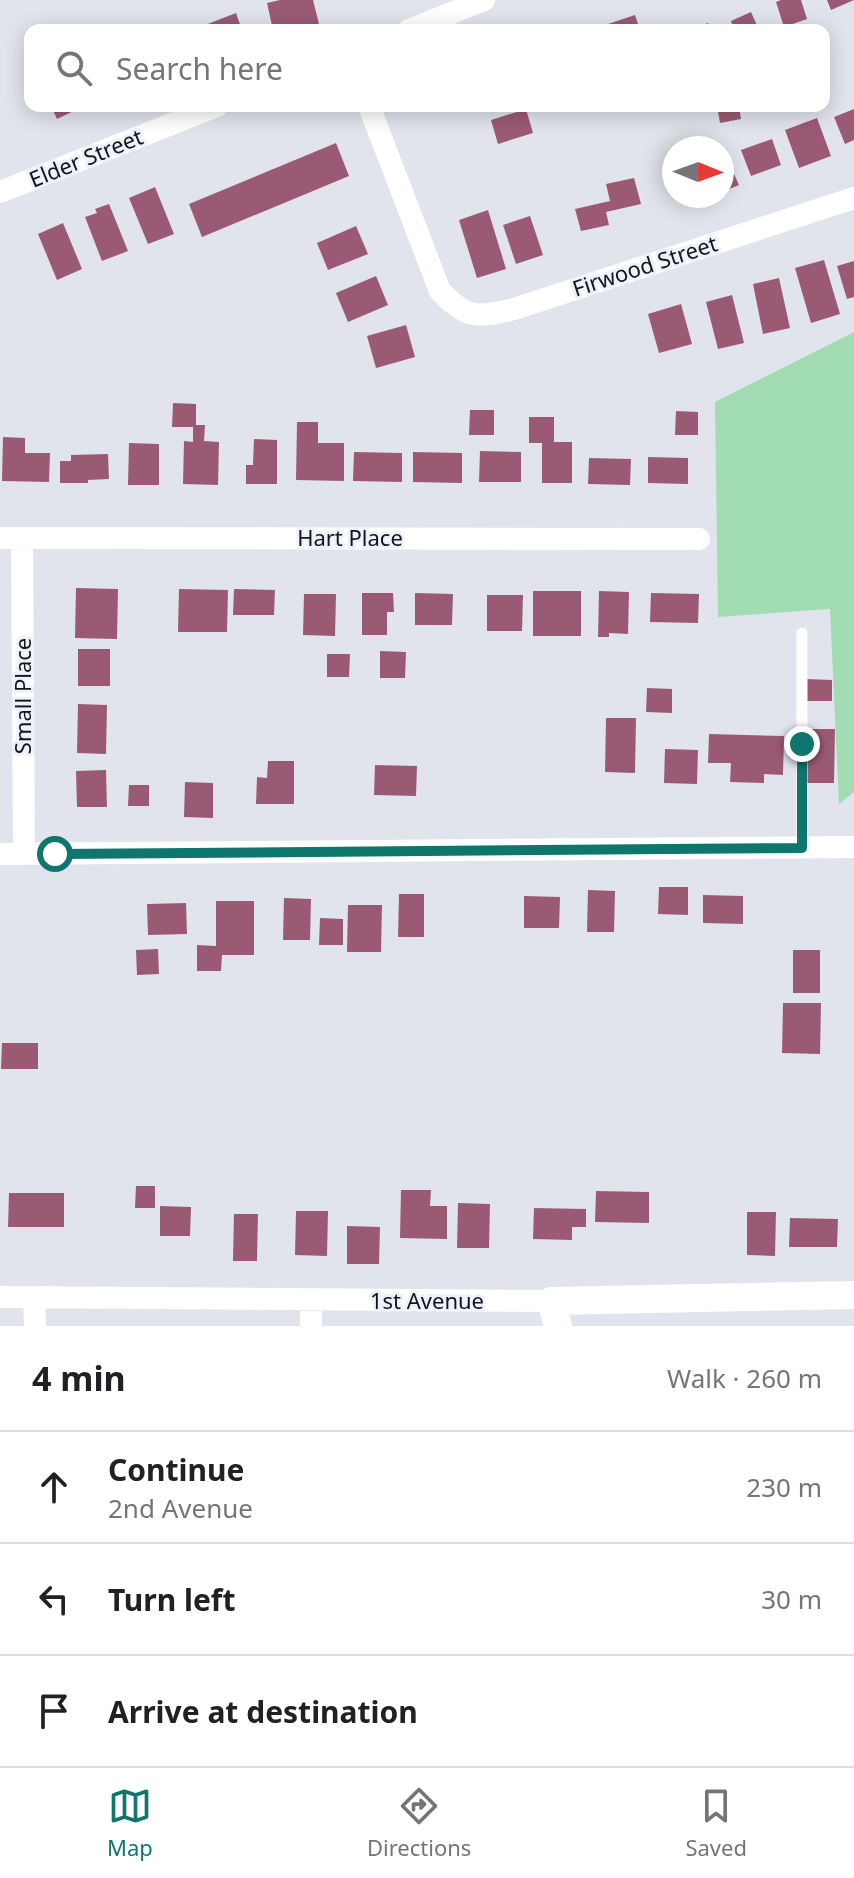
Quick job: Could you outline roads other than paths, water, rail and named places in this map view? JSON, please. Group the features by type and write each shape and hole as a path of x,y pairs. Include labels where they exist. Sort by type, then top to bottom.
{"street":[{"path":"424,24 484,0"},
{"name":"Elder Street","path":"0,192 202,112"},
{"name":"Firwood Street","path":"371,112 440,291 455,307 471,313 490,315 514,309 854,198"},
{"name":"Hart Place","path":"11,538 699,539"},
{"name":"Small Place","path":"11,538 24,854"},
{"path":"0,854 854,847"},
{"name":"1st Avenue","path":"0,1297 311,1300 554,1313 854,1295"},
{"path":"34,1297 35,1326"},
{"path":"311,1300 311,1326"}],"lane":[{"path":"802,633 802,848"}]}
